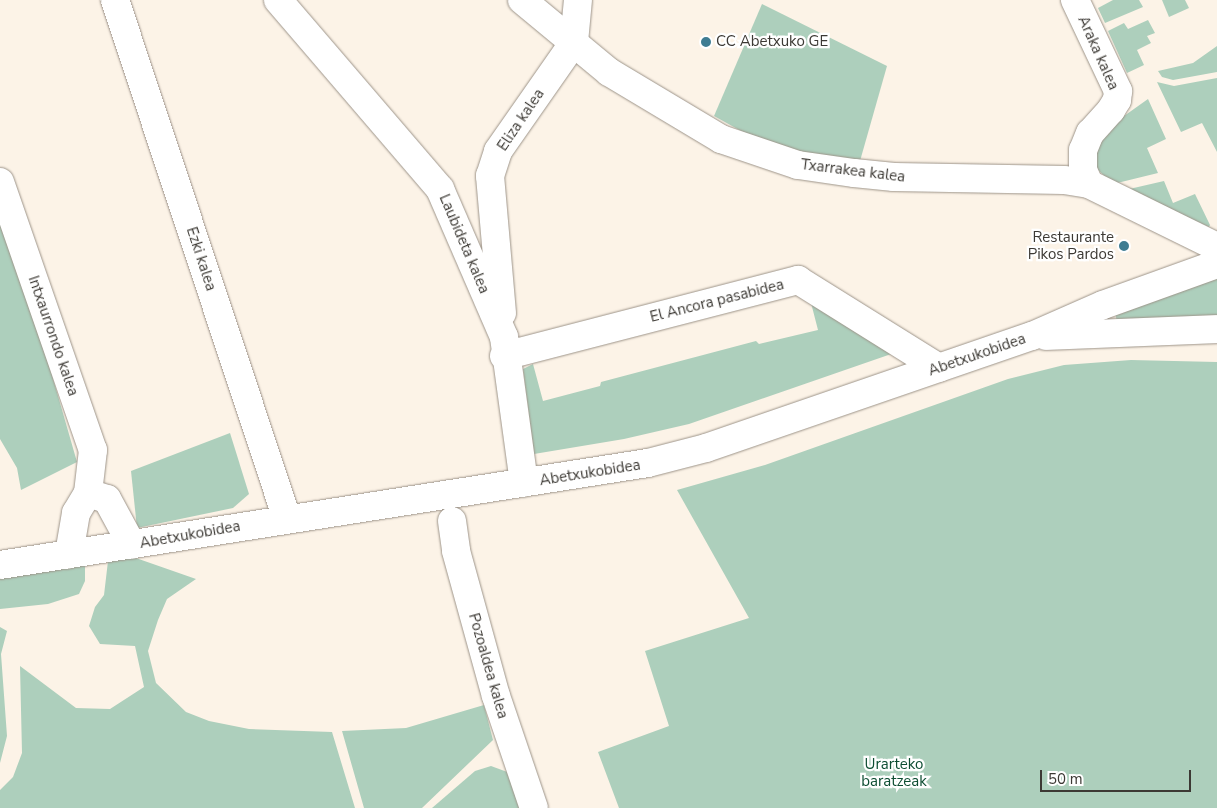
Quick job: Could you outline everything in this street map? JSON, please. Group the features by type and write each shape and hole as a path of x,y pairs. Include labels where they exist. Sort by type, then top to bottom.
{"street":[{"name":"Ezki kalea","path":"115,0 287,519"},
{"name":"Laubideta kalea","path":"278,0 440,189 504,346 524,483"},
{"name":"Txarrakea kalea","path":"522,0 609,72 721,139 798,166 894,177 1064,180 1089,184 1217,247"},
{"name":"Eliza kalea","path":"504,346 490,176 498,151 574,42 578,0"},
{"name":"Araka kalea","path":"1075,0 1118,91 1117,100 1111,110 1090,133 1083,150 1082,170 1089,184"},
{"name":"Intxaurrondo kalea","path":"0,182 93,450 88,493 76,513 69,554"},
{"name":"Abetxukobidea","path":"0,565 640,465 706,448 1032,336 1103,305 1217,264"},
{"name":"El Ancora pasabidea","path":"504,346 798,280 939,368"},
{"name":"Abetxukobidea","path":"1032,336 1217,329"},
{"path":"88,493 107,499 132,545"},
{"name":"Pozoaldea kalea","path":"452,521 456,551 496,696 534,808"}],"green space":[{"path":"1113,0 1139,0 1143,7 1105,23 1098,8"},
{"path":"1162,0 1185,0 1189,8 1169,17"},
{"path":"762,4 887,66 860,161 812,154 761,142 714,116"},
{"path":"1148,20 1155,33 1147,36 1151,43 1137,50 1144,65 1127,73 1108,31 1124,23 1128,29"},
{"path":"1217,46 1217,72 1173,80 1162,77 1158,71 1193,63"},
{"path":"1217,78 1217,152 1202,123 1181,132 1157,82 1174,86"},
{"path":"1148,99 1166,139 1147,148 1158,173 1113,184 1098,170 1095,163 1096,145 1117,121"},
{"path":"1164,181 1173,203 1195,194 1210,225 1209,227 1125,190"},
{"path":"0,216 52,375 77,462 21,490 17,468 0,439"},
{"path":"1217,271 1217,320 1117,325 1115,309"},
{"path":"810,299 897,352 689,424 624,439 534,454 523,369 533,364 543,401 600,386 601,382 756,341 759,344 818,330"},
{"name":"Urarteko baratzeak","path":"1131,360 1217,362 1217,808 619,808 598,752 669,726 645,651 749,618 677,490 765,465 1008,379 1064,365"},
{"path":"230,433 249,494 233,508 137,528 131,471"},
{"path":"133,557 196,579 167,599 158,620 148,651 156,683 186,712 209,721 249,729 332,732 355,808 0,808 0,790 13,777 22,753 20,666 76,708 110,709 144,687 135,646 100,644 89,626 95,607 104,595 108,561"},
{"path":"85,564 85,581 79,594 48,604 0,609 0,577"},
{"path":"0,627 7,631 1,654 7,736 0,763"},
{"path":"484,705 493,740 422,808 364,808 342,731 406,728"},
{"path":"491,766 510,773 524,808 432,808 475,771"}],"place":[{"name":"CC Abetxuko GE","path":"706,42"},
{"name":"Restaurante Pikos Pardos","path":"1124,246"}]}
